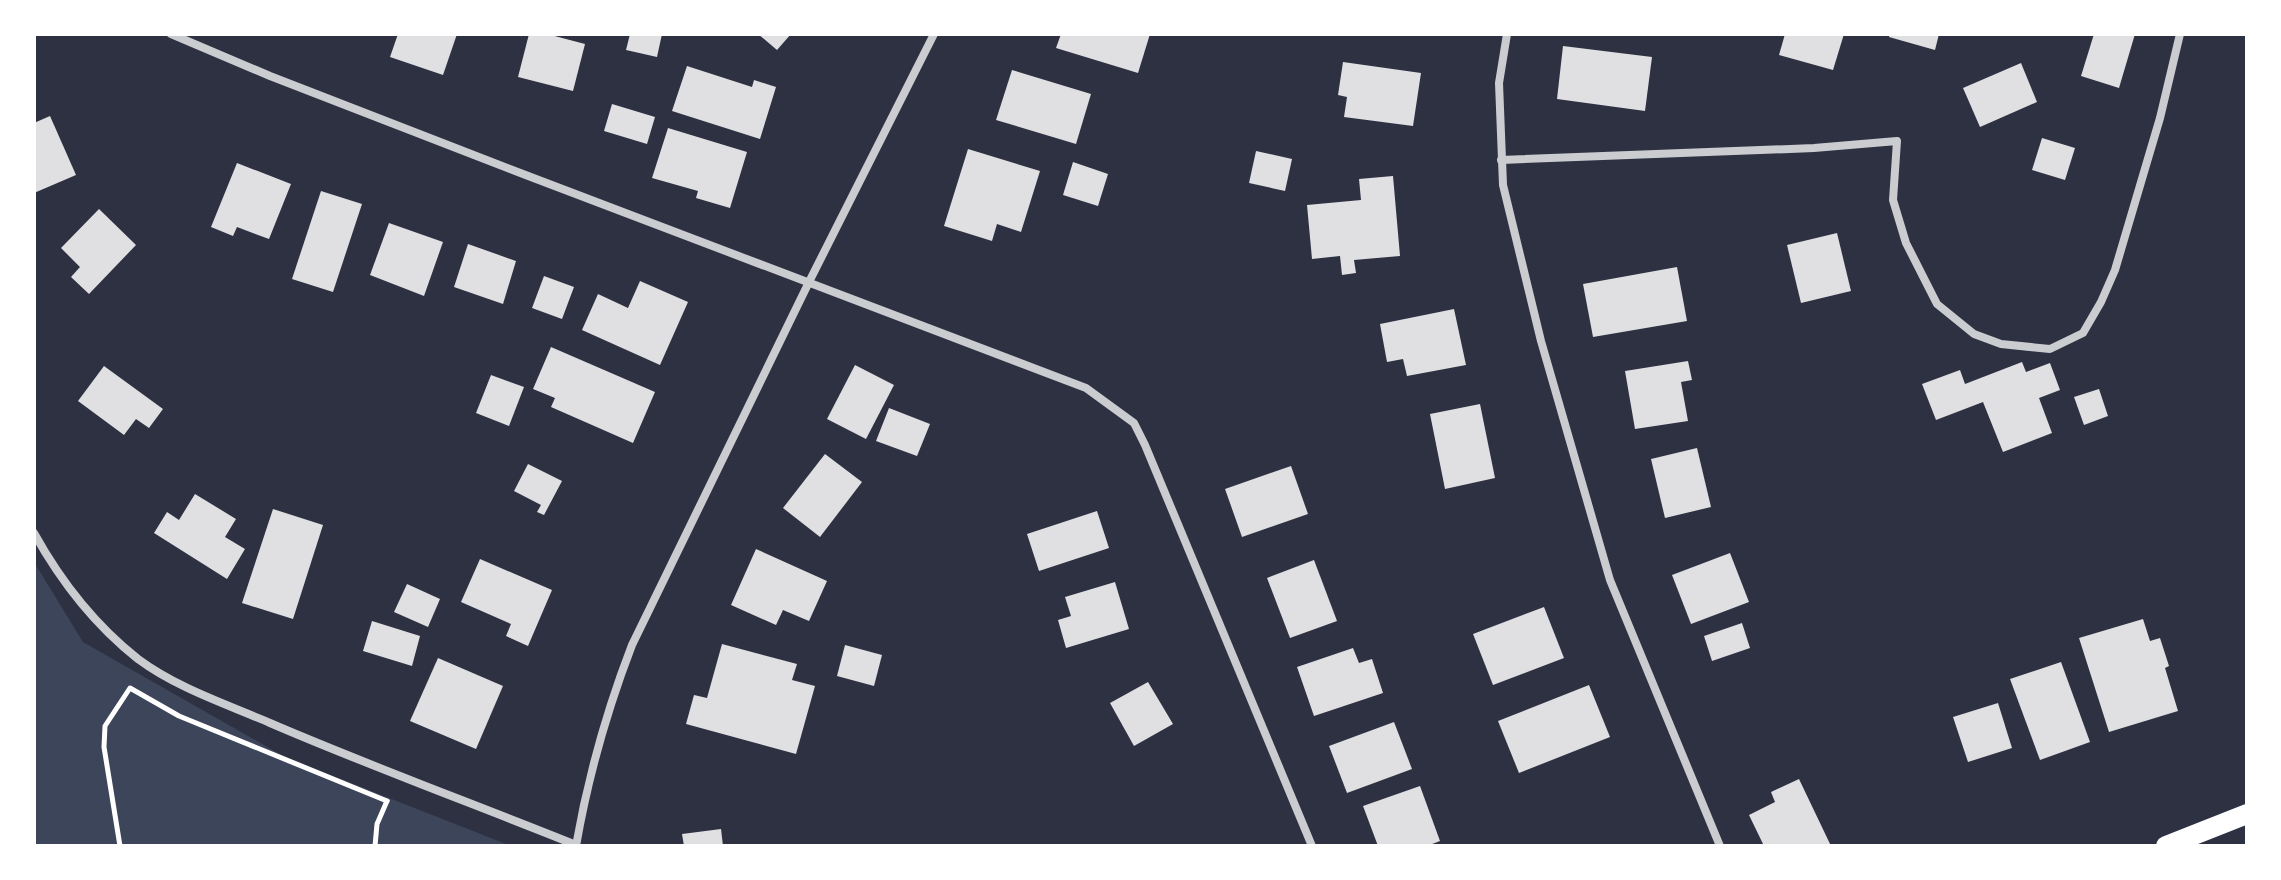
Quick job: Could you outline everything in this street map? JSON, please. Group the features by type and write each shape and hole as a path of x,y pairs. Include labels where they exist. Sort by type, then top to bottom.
{"main road":[{"path":"2166,846 2247,814"}],"street":[{"path":"171,34 191,38 270,76 523,174 1086,388 1134,423 1312,846"},
{"path":"34,533 54,568 91,614 140,660 189,689 313,742 576,846 591,770 632,645 934,34"},
{"path":"1507,34 1499,83 1503,185 1541,341 1610,580 1720,846"},
{"path":"1501,160 1814,148 1897,141 1893,200 1906,243 1937,304 1974,334 2001,344 2050,349 2083,333 2115,270 2160,118 2180,34"}],"path":[{"path":"120,846 104,747 105,726 130,688 179,716 387,801"},
{"path":"375,846 377,824 399,774"}],"shaded area":[{"path":"34,562 83,642 285,757 511,846 34,846"}],"building":[{"path":"398,34 457,34 443,75 390,57"},
{"path":"529,34 547,34 585,44 573,91 518,77"},
{"path":"630,34 662,34 657,57 626,50"},
{"path":"758,34 791,34 777,50"},
{"path":"1061,34 1150,34 1138,73 1056,48"},
{"path":"1785,34 1844,34 1833,70 1779,55"},
{"path":"1890,34 1939,34 1935,50 1889,37"},
{"path":"2094,34 2135,34 2119,88 2081,76"},
{"path":"1563,46 1652,57 1645,111 1557,99"},
{"path":"1343,62 1421,73 1413,126 1344,117 1347,97 1338,95"},
{"path":"2021,63 2037,102 1980,127 1963,88"},
{"path":"687,66 752,87 754,80 776,87 760,139 672,111"},
{"path":"1012,70 1091,94 1076,144 996,120"},
{"path":"612,104 655,117 647,144 604,131"},
{"path":"50,116 76,175 34,193 34,123"},
{"path":"668,128 747,152 730,208 696,198 698,191 652,178"},
{"path":"2042,138 2075,148 2065,180 2032,170"},
{"path":"968,149 1040,171 1021,232 997,224 992,241 944,226"},
{"path":"1256,151 1292,159 1285,191 1249,183"},
{"path":"1073,162 1108,174 1098,206 1063,195"},
{"path":"237,163 291,184 269,239 237,227 233,236 211,227"},
{"path":"1393,176 1400,256 1354,260 1356,273 1342,275 1340,256 1312,259 1307,205 1361,200 1359,179"},
{"path":"321,191 362,204 333,292 292,279"},
{"path":"99,209 136,245 89,294 71,277 80,267 61,248"},
{"path":"389,223 443,242 424,296 370,275"},
{"path":"1837,233 1851,291 1801,303 1787,245"},
{"path":"468,244 516,261 503,304 454,287"},
{"path":"1677,267 1687,321 1593,337 1583,284"},
{"path":"544,276 574,287 562,319 532,308"},
{"path":"640,281 688,302 660,365 582,330 598,294 628,308"},
{"path":"1454,309 1466,365 1407,376 1403,359 1387,362 1380,324"},
{"path":"551,347 655,392 633,443 551,407 555,398 533,389"},
{"path":"1688,361 1692,380 1681,382 1688,421 1635,429 1625,371"},
{"path":"2022,362 2026,372 2050,363 2060,390 2039,398 2052,433 2003,452 1983,402 1936,420 1922,384 1960,370 1965,384"},
{"path":"855,365 894,385 866,439 827,419"},
{"path":"104,366 163,409 149,428 136,419 124,435 78,401"},
{"path":"491,375 524,387 509,426 476,413"},
{"path":"2099,389 2108,416 2084,425 2074,397"},
{"path":"1480,404 1495,478 1445,489 1430,414"},
{"path":"889,408 930,424 917,456 876,441"},
{"path":"1697,448 1711,507 1665,518 1651,459"},
{"path":"825,454 862,482 820,537 783,508"},
{"path":"528,464 562,481 544,515 537,512 541,505 514,491"},
{"path":"1291,466 1308,514 1242,537 1225,489"},
{"path":"195,494 236,519 225,537 245,549 227,579 154,533 167,512 179,520"},
{"path":"273,509 323,525 293,619 242,603"},
{"path":"1097,511 1109,548 1039,571 1027,534"},
{"path":"756,549 827,581 809,621 783,610 776,625 731,605"},
{"path":"1730,553 1749,602 1691,624 1672,575"},
{"path":"480,559 552,590 528,646 506,636 511,624 461,602"},
{"path":"1314,560 1337,621 1290,638 1267,578"},
{"path":"1115,582 1129,629 1066,648 1058,620 1071,616 1065,597"},
{"path":"407,584 440,599 428,627 394,612"},
{"path":"1544,607 1564,658 1493,685 1473,634"},
{"path":"2143,619 2150,641 2160,638 2178,711 2109,732 2079,638"},
{"path":"372,621 420,636 412,666 363,651"},
{"path":"1742,623 1750,648 1712,661 1704,636"},
{"path":"722,644 797,664 792,680 815,686 796,754 686,724 694,695 707,698"},
{"path":"845,645 882,655 874,686 837,676"},
{"path":"1353,648 1359,663 1372,659 1383,693 1314,716 1297,667"},
{"path":"438,658 503,686 476,749 410,721"},
{"path":"2061,662 2090,742 2040,760 2010,679"},
{"path":"1148,682 1173,724 1134,746 1110,703"},
{"path":"1589,685 1610,737 1519,773 1498,721"},
{"path":"1998,703 2012,748 1968,762 1953,717"},
{"path":"1394,722 1412,769 1347,793 1329,746"},
{"path":"1799,779 1831,846 1764,846 1749,815 1775,802 1771,792"},
{"path":"1420,786 1440,841 1427,846 1378,846 1363,806"},
{"path":"721,829 723,846 684,846 682,834"}]}
